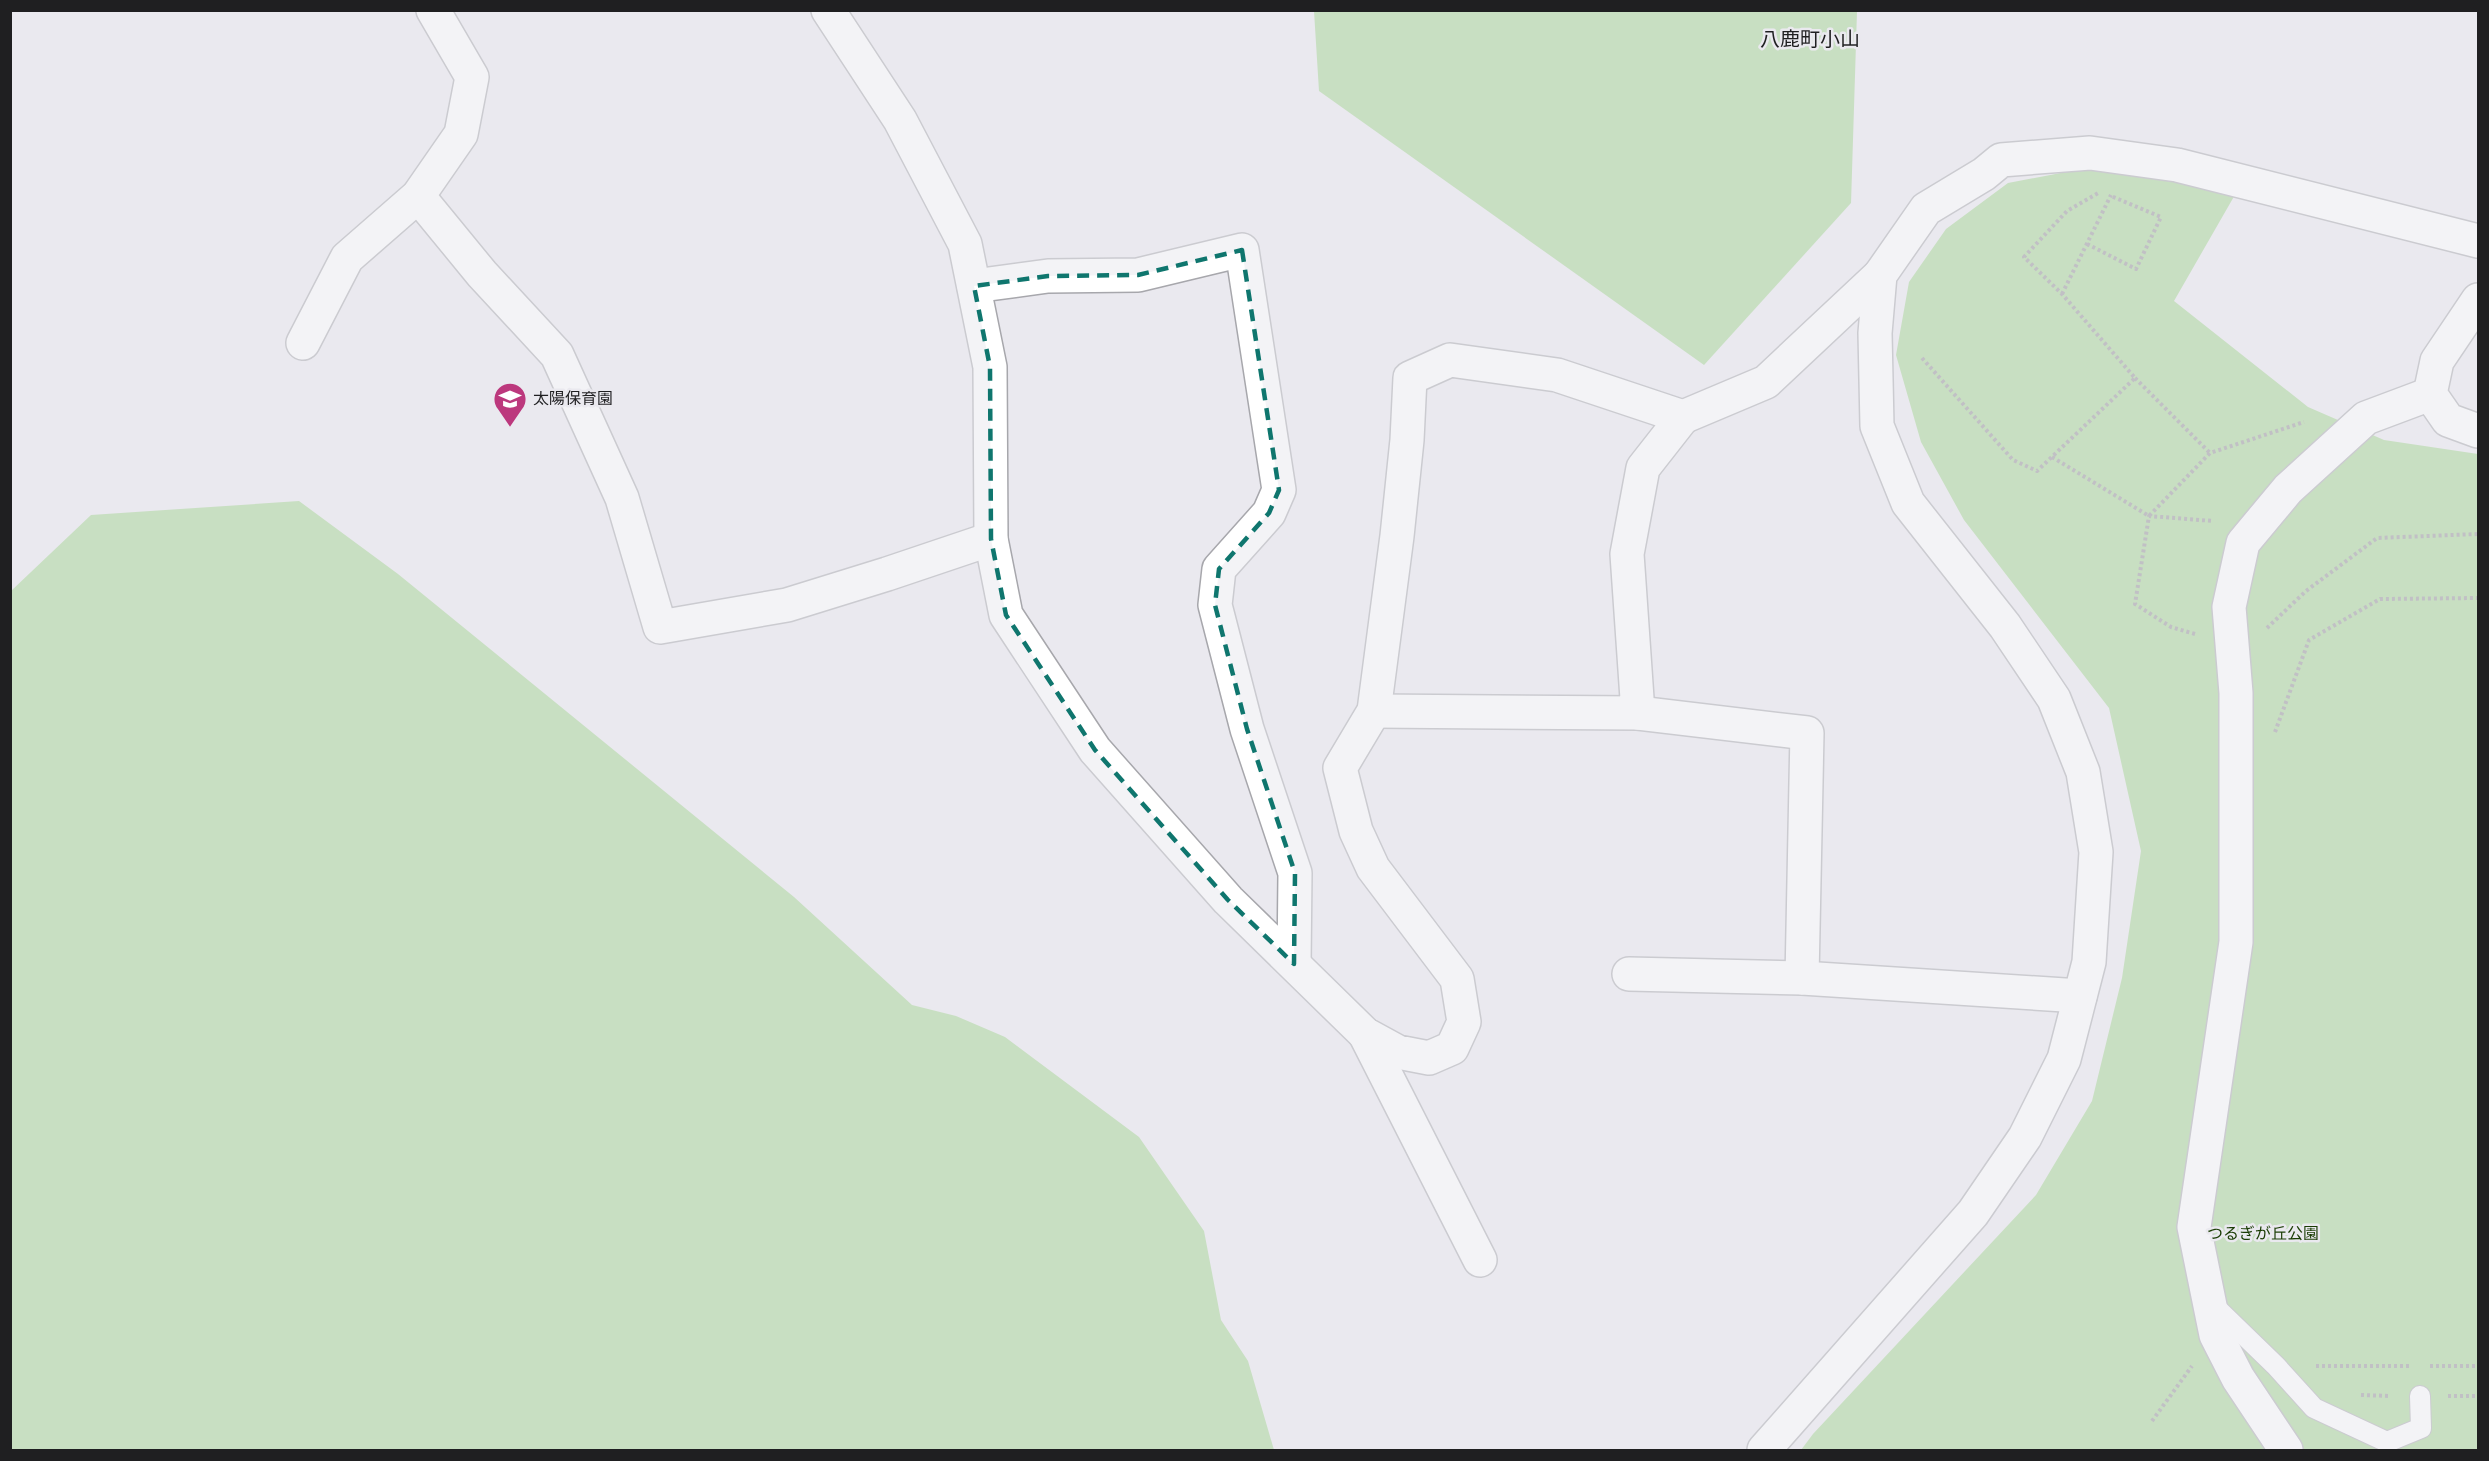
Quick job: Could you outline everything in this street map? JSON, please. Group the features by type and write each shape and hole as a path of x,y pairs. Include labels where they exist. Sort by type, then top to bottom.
{"street":[{"path":"303,343 347,258 418,196 461,134 472,77 433,10"},
{"path":"828,10 900,120 965,244 990,367 992,539 1006,615 1095,750 1228,900 1365,1034 1398,1052 1429,1058 1452,1048 1464,1022 1457,980 1373,868 1356,831 1340,768 1374,711 1397,536 1407,440 1410,378 1450,360 1557,375 1683,417"},
{"path":"1638,712 1627,554 1643,468 1683,417 1766,381 1880,275 1926,208 1984,174 2001,160 2090,153 2122,171 2177,165 2478,241"},
{"path":"418,196 482,274 557,354 622,498 660,627 787,605 992,539"},
{"path":"974,286 1048,276 1138,274 1242,250 1280,490 1269,513 1219,568 1215,604 1247,729 1295,873 1294,964"},
{"path":"1764,1450 1973,1214 2025,1137 2064,1059 2088,962 2096,852 2083,772 2054,699 2005,626 1908,503 1876,426 1875,333 1880,275"},
{"path":"2478,300 2437,361 2430,394 2448,420 2478,431"},
{"path":"2286,1450 2238,1378 2216,1335 2194,1227 2236,942 2236,693 2229,607 2243,543 2288,489 2366,418 2430,394"},
{"path":"1374,711 1638,712 1807,733 1802,978"},
{"path":"1629,974 1802,978 2080,996"},
{"path":"1365,1034 1480,1260"}],"lane":[{"path":"2209,1301 2276,1366 2313,1408 2387,1442 2421,1428 2420,1396"}],"path":[{"path":"2062,294 2122,171"},
{"path":"2122,171 2067,211 2024,257 2062,294 2135,378 2210,453"},
{"path":"2086,244 2136,269 2162,217 2111,195"},
{"path":"1922,358 2013,460 2037,471 2135,378"},
{"path":"2232,644 2171,627 2135,604 2149,516 2210,453 2317,418 2348,434"},
{"path":"2052,458 2149,516 2258,525"},
{"path":"2266,629 2306,591 2377,538 2478,534"},
{"path":"2272,739 2309,640 2380,599 2478,598"},
{"path":"2152,1421 2216,1335"},
{"path":"2276,1366 2478,1366"}],"highlighted area":[{"path":"1242,250 1279,490 1269,513 1219,569 1215,605 1247,729 1295,873 1294,964 1228,900 1095,750 1006,615 991,539 990,367 974,286 1048,276 1138,275"}],"green space":[{"path":"1314,11 1857,11 1851,203 1704,365 1319,91"},
{"name":"つるぎが丘公園","path":"2092,167 2236,193 2174,301 2308,407 2384,440 2478,454 2478,1450 1801,1450 1813,1434 2036,1195 2092,1101 2122,978 2141,851 2109,708 1964,520 1921,442 1896,355 1909,282 1946,229 2008,183"},
{"path":"299,501 398,574 794,897 912,1005 956,1016 1005,1037 1139,1137 1204,1231 1221,1320 1248,1361 1274,1450 11,1450 11,591 91,515"}],"place":[{"name":"太陽保育園","path":"510,428"}],"district":[{"name":"八鹿町小山","path":"1810,39"}]}
